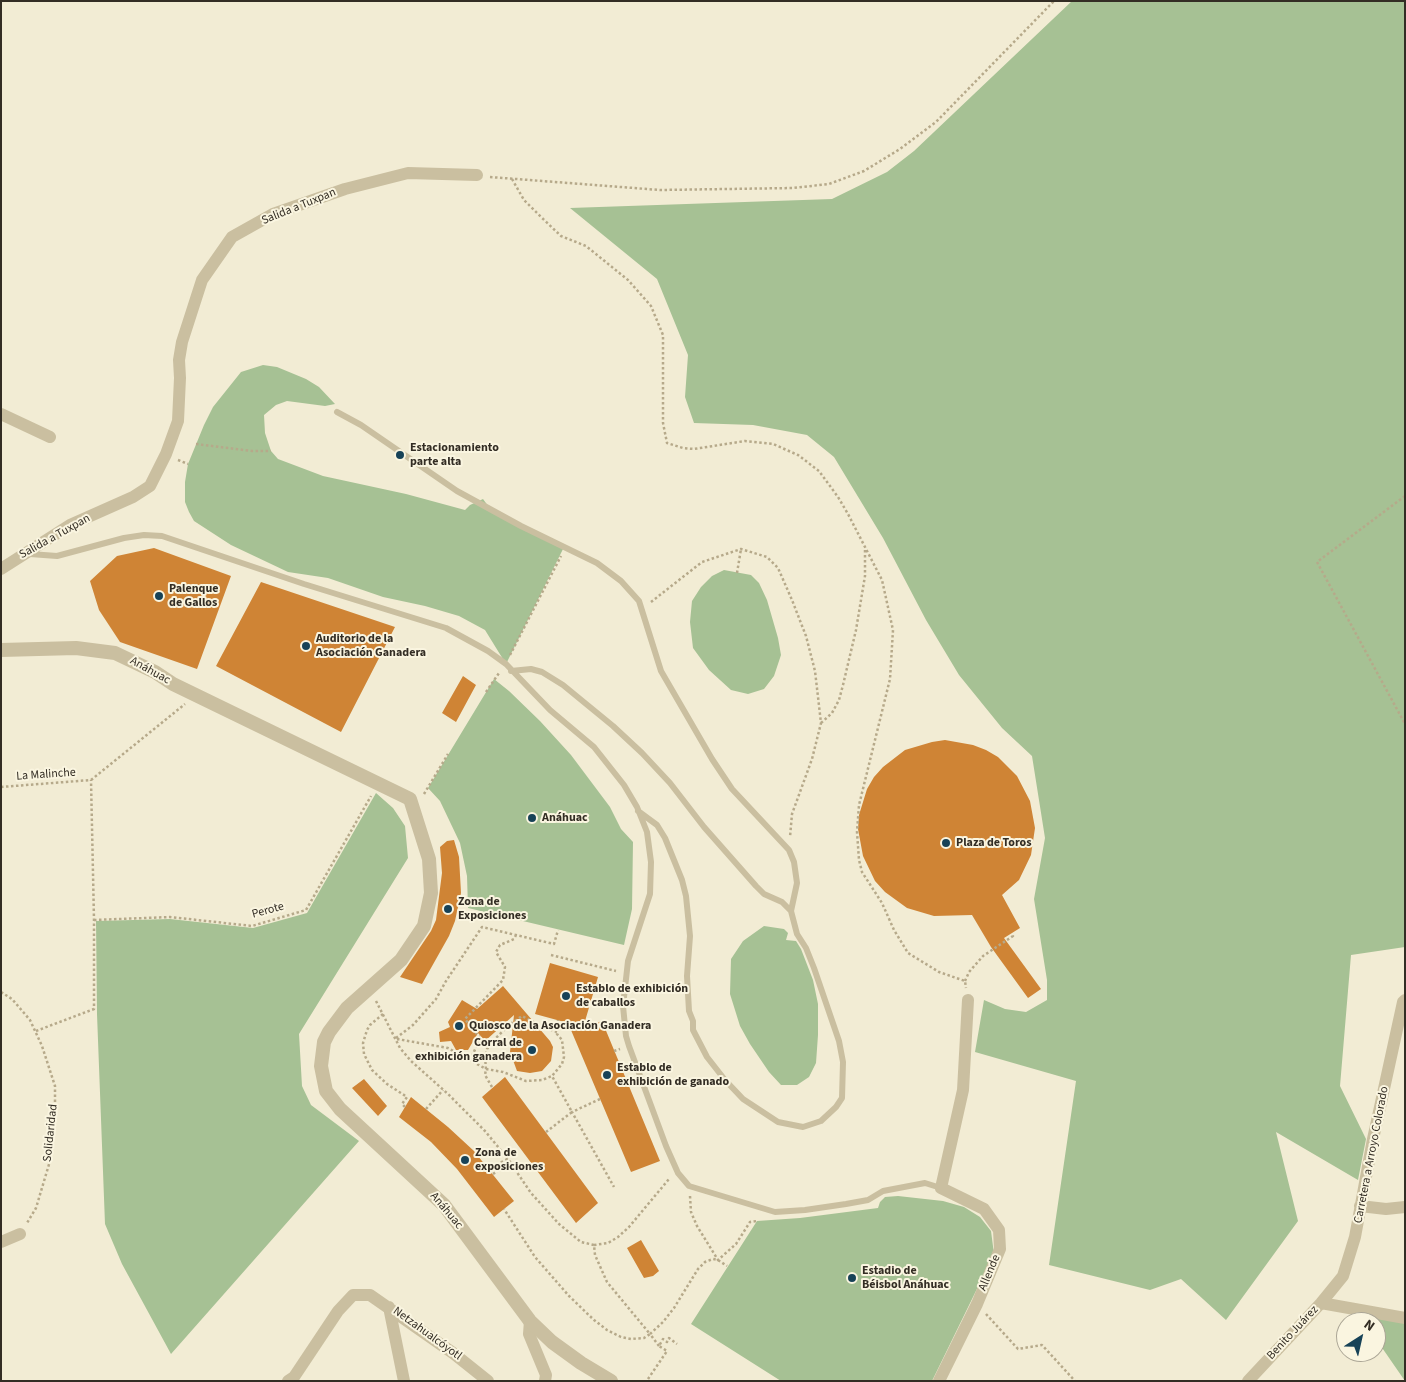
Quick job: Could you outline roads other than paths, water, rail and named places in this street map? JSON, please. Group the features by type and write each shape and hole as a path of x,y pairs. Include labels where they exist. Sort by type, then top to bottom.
{"street":[{"name":"Salida a Tuxpan","path":"1,569 70,525 133,497 150,486 163,461 178,421 180,351 202,280 232,237 273,214 354,186 408,173 477,175"},
{"path":"1,414 50,437"},
{"name":"Anáhuac","path":"1,650 76,648 115,653 155,672 173,684 410,799 429,859 431,893 424,926 401,960 347,1008 329,1032 324,1042 321,1066 326,1091 340,1108 444,1205 530,1321 552,1342 581,1363 611,1381"},
{"path":"941,1188 963,1090 968,1000"},
{"name":"Carretera a Arroyo Colorado","path":"1321,1303 1343,1276 1356,1238 1360,1206 1395,1038 1405,1000"},
{"name":"Allende","path":"939,1381 977,1304 1000,1249 999,1230 984,1209 941,1188"},
{"path":"1360,1206 1386,1209 1405,1207"},
{"path":"1,1242 20,1234"},
{"name":"Netzahualcóyotl","path":"288,1381 294,1377 338,1311 353,1295 370,1295 389,1307 488,1381"},
{"name":"Benito Juárez","path":"1248,1381 1321,1303 1405,1318"},
{"path":"389,1307 404,1381"},
{"path":"530,1321 529,1334 546,1375 545,1381"}],"lane":[{"path":"337,412 361,425 457,491 564,548 597,563 621,581 639,602 661,671 712,759 732,788 789,850 794,862 797,883 791,911 797,934 806,948 817,974 839,1041 843,1062 842,1098 836,1107 820,1121 803,1127 778,1122 749,1103 725,1080 707,1057 693,1030 693,1021 689,1011 687,976 689,928 682,880 677,864 657,825 638,811"},
{"path":"24,553 57,556 124,538 144,535 162,536 304,584 446,628 488,651 506,664 550,710 594,747 624,785 638,811 646,832 650,848 650,894 626,973 623,1006 626,1036 666,1146 678,1173 690,1186 775,1212 805,1210 868,1200 883,1191 917,1184 925,1183 941,1188"},
{"path":"512,671 531,670 542,672 563,685 613,726 670,783 704,827 756,886 764,894 782,902 791,911"}],"place":[{"name":"Estacionamiento parte alta","path":"400,455"},
{"name":"Palenque de Gallos","path":"159,596"},
{"name":"Auditorio de la Asociación Ganadera","path":"306,646"},
{"name":"Anáhuac","path":"532,818"},
{"name":"Plaza de Toros","path":"946,843"},
{"name":"Zona de Exposiciones","path":"448,909"},
{"name":"Establo de exhibición de caballos","path":"566,996"},
{"name":"Quiosco de la Asociación Ganadera","path":"459,1026"},
{"name":"Corral de exhibición ganadera","path":"532,1050"},
{"name":"Establo de exhibición de ganado","path":"607,1075"},
{"name":"Zona de exposiciones","path":"465,1160"},
{"name":"Estadio de Béisbol Anáhuac","path":"852,1278"}]}
